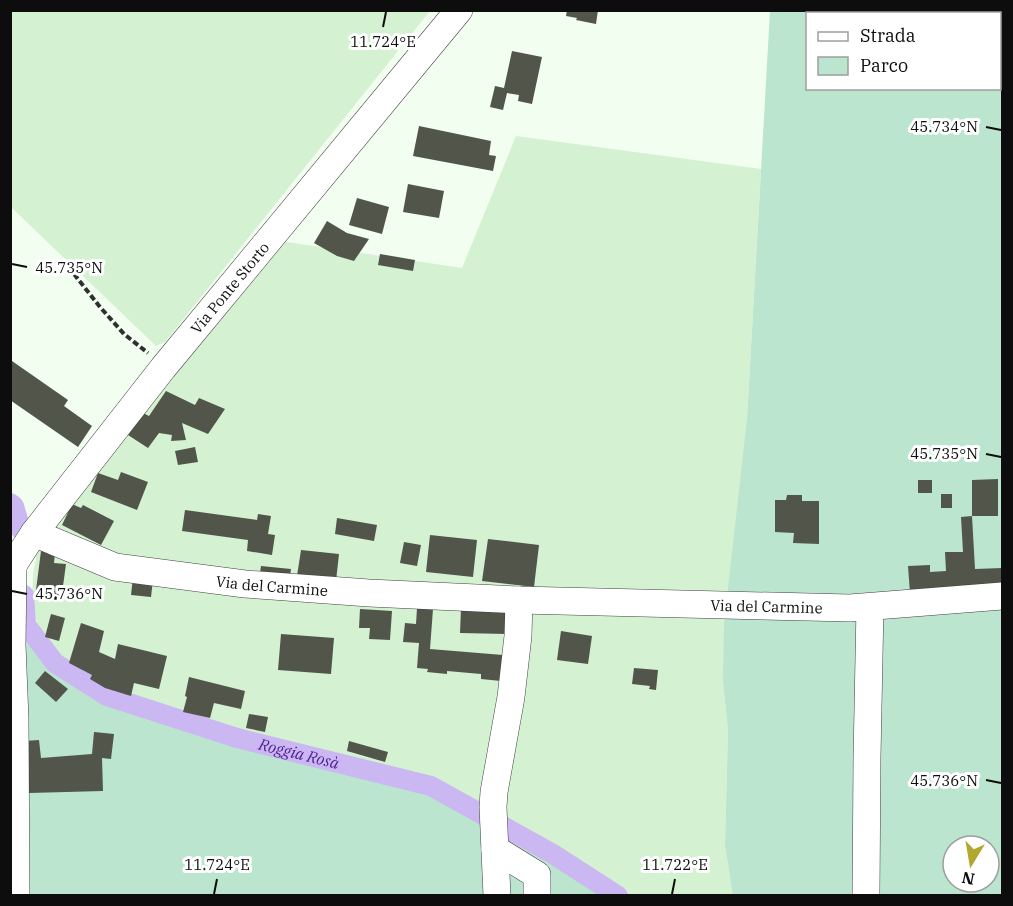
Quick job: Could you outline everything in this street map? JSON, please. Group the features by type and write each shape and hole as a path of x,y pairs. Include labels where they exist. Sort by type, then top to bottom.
{"street":[{"name":"Via Ponte Storto","path":"12,569 34,533 164,368 459,10"},
{"name":"Via del Carmine","path":"34,533 115,567 244,584 369,593 519,600 850,608 1002,596"},
{"path":"12,569 15,719 14,879"},
{"path":"497,896 494,792 511,697 518,636 519,600"},
{"path":"866,896 870,607"},
{"path":"495,842 537,875 537,896"}],"path":[{"path":"74,274 124,334 164,368"}],"green space":[{"path":"10,11 430,11 165,342 156,346 11,207"},
{"path":"770,11 1002,11 1002,895 733,896 725,845 728,730 723,682 724,624 747,419"},
{"path":"516,136 761,169 747,419 1002,590 500,594 112,560 44,531 280,241 462,268"},
{"path":"44,542 112,573 747,607 723,682 728,730 725,845 733,895 626,896 504,817 447,786 215,725 104,688 77,672 60,658 45,639 32,611 35,553"},
{"path":"37,622 45,639 60,658 77,672 104,688 215,725 443,785 501,816 626,895 30,895 16,636"}],"building":[{"path":"567,10 598,10 596,24 566,16"},
{"path":"512,51 542,57 532,104 518,101 519,95 507,93 503,110 490,107 495,86 504,88"},
{"path":"419,126 491,141 489,155 496,156 493,171 413,156"},
{"path":"408,184 444,191 439,218 403,212"},
{"path":"357,198 389,207 382,234 349,225"},
{"path":"327,221 347,233 369,239 354,261 337,256 314,243"},
{"path":"380,254 415,260 413,271 378,265"},
{"path":"12,361 68,400 64,406 92,426 78,447 10,400 10,364"},
{"path":"166,391 195,405 199,398 225,409 208,434 182,423 186,440 171,441 172,435 159,433 148,448 128,435 143,413 149,416"},
{"path":"195,447 198,462 178,465 175,451"},
{"path":"121,472 148,482 137,510 91,492 98,473 118,480"},
{"path":"998,479 998,516 972,516 972,480"},
{"path":"918,480 932,480 932,493 918,493"},
{"path":"941,494 952,494 952,508 941,508"},
{"path":"787,495 802,495 802,501 819,501 819,544 793,543 794,533 775,532 775,500 786,500"},
{"path":"72,504 81,508 83,505 114,521 101,545 62,525"},
{"path":"185,510 257,520 258,514 271,516 268,534 275,535 272,555 247,551 248,540 182,531"},
{"path":"972,516 975,569 1002,568 1002,588 910,593 908,566 930,565 930,572 946,571 945,552 963,552 961,517"},
{"path":"337,518 377,525 374,541 335,534"},
{"path":"430,535 477,540 473,577 426,572"},
{"path":"488,539 539,545 534,587 482,581"},
{"path":"404,542 421,545 417,566 400,563"},
{"path":"301,550 339,554 336,581 297,576"},
{"path":"41,551 55,553 54,563 66,564 61,601 35,598"},
{"path":"261,566 291,569 289,583 259,579"},
{"path":"133,577 153,580 151,597 131,595"},
{"path":"417,608 433,609 430,649 503,655 501,681 481,679 481,674 447,671 447,674 427,672 428,669 417,668 419,643 403,642 405,623 416,624"},
{"path":"461,608 508,609 507,634 460,633"},
{"path":"360,609 392,611 390,640 369,639 370,628 359,628"},
{"path":"51,614 65,618 59,641 45,637"},
{"path":"81,623 104,631 99,652 115,659 118,644 167,656 159,689 134,683 131,696 105,688 90,679 92,675 69,663"},
{"path":"561,631 592,636 588,664 557,660"},
{"path":"281,634 334,638 331,674 278,670"},
{"path":"634,668 658,670 656,690 649,689 650,686 632,684"},
{"path":"45,671 68,689 56,702 35,683"},
{"path":"189,677 245,691 241,709 214,703 210,718 183,712"},
{"path":"249,714 268,717 265,732 246,728"},
{"path":"94,732 114,734 111,759 102,758 103,791 29,793 24,741 39,740 41,758 92,754"},
{"path":"349,741 388,752 385,762 347,751"}],"waterway":[{"name":"Roggia Rosà","path":"10,503 14,506 21,530"},
{"name":"Roggia Rosà","path":"24,595 26,625 55,663 107,696 237,738 431,786 553,854 618,896"}]}
